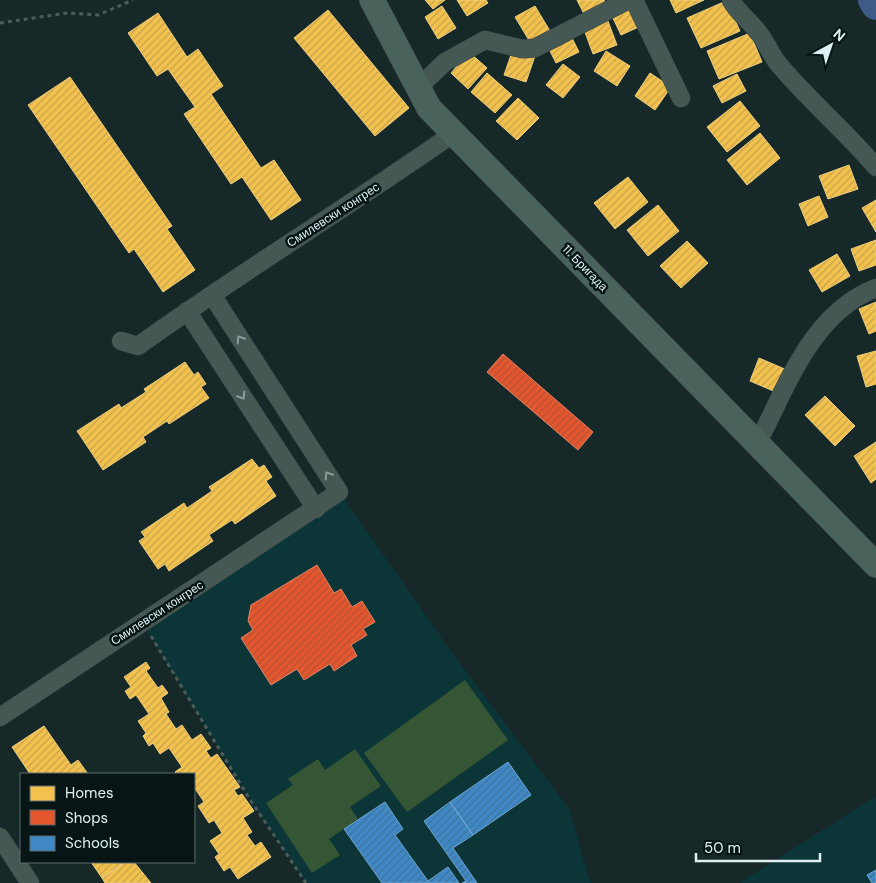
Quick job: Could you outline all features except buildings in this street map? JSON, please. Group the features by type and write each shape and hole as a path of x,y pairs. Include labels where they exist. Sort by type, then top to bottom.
{"main road":[{"name":"11. Бригада","path":"372,0 428,108 876,565"}],"street":[{"path":"418,88 445,62 485,40 523,49 535,48 628,0"},
{"path":"634,0 681,98"},
{"path":"731,0 736,9 759,32 778,65 800,90 853,140 876,167"},
{"name":"Смилевски конгрес","path":"121,341 138,346 187,311 384,183 454,133"},
{"path":"758,444 813,337 836,312 876,288"},
{"name":"Смилевски конгрес","path":"0,717 339,492 212,295"},
{"path":"187,311 316,509"},
{"path":"0,837 30,883"}],"path":[{"path":"0,23 67,13 98,16 133,0"},
{"path":"142,622 247,795 306,883"}],"shaded area":[{"path":"339,492 456,658 570,810 588,877 592,883 306,883 247,795 142,622"},
{"path":"876,796 876,883 739,883"}],"green space":[{"path":"465,680 508,740 407,812 364,753"},
{"path":"355,749 381,786 350,807 358,819 329,839 340,855 312,873 266,803 293,785 288,779 318,759 325,770"}],"waterway":[{"path":"873,0 876,5"}]}
